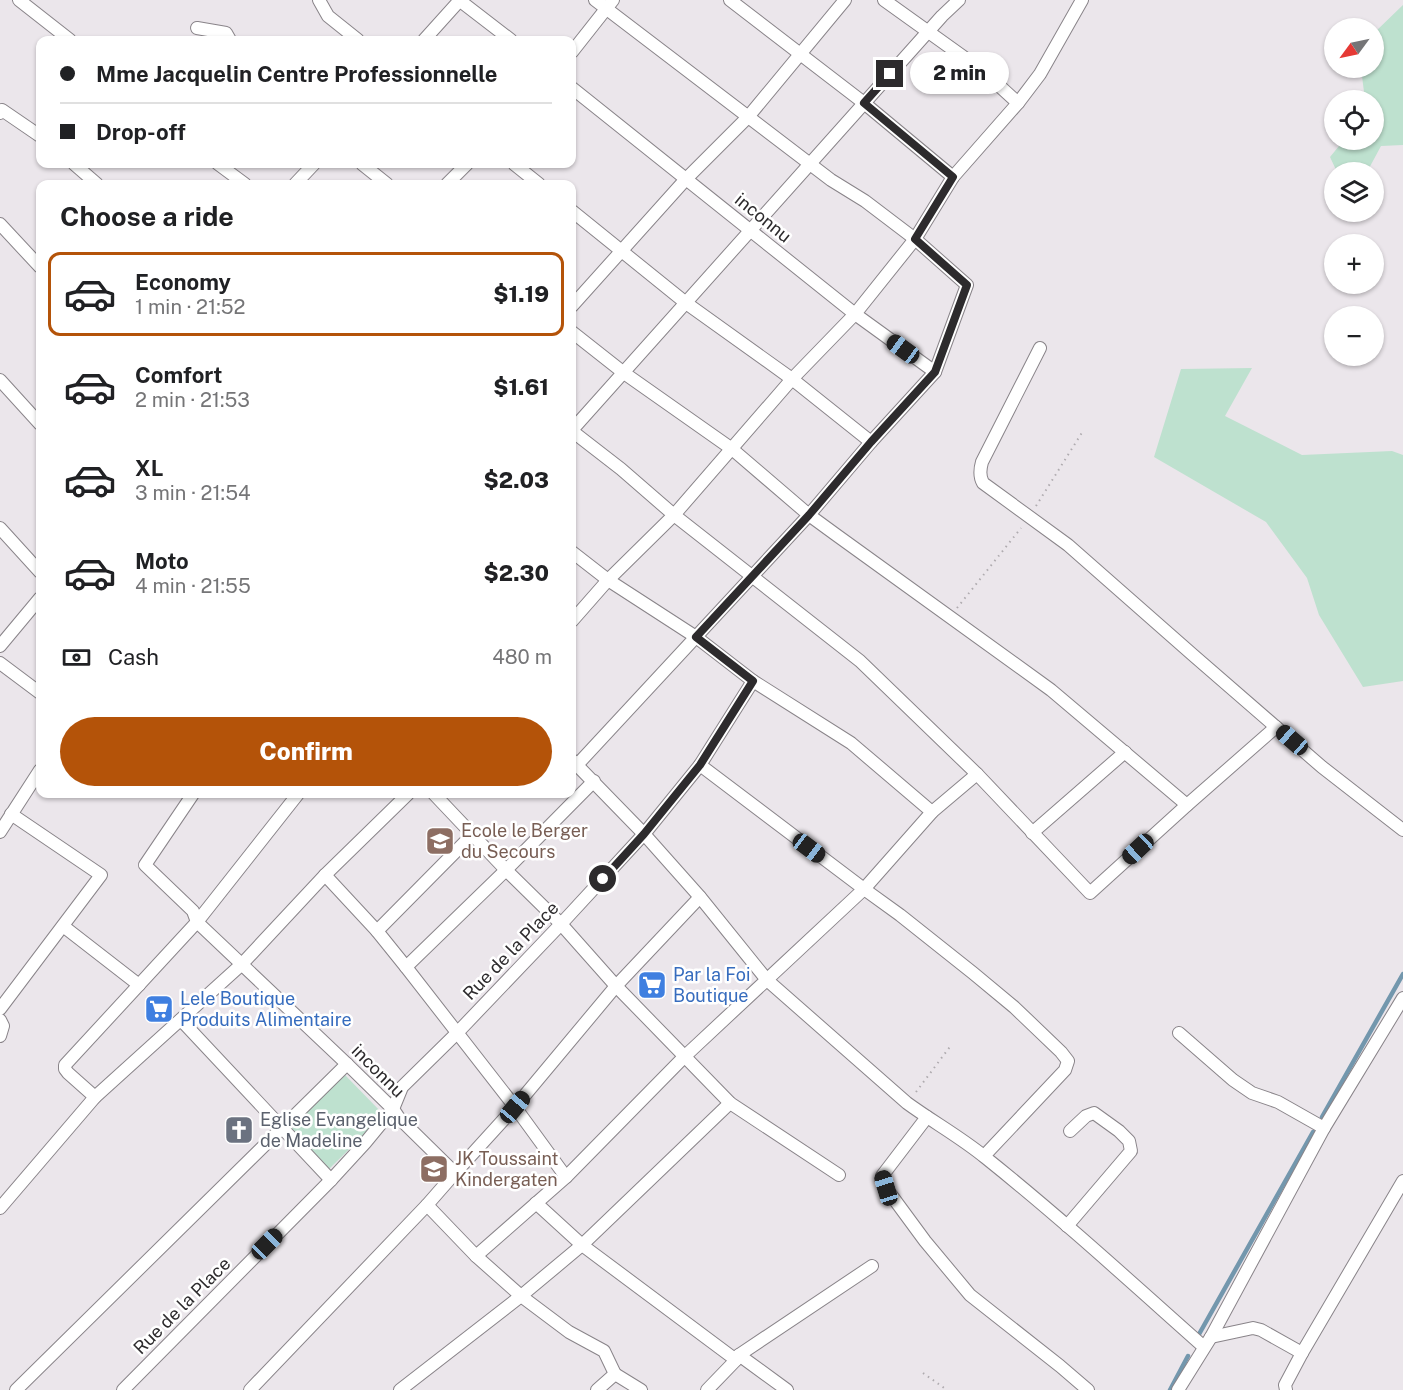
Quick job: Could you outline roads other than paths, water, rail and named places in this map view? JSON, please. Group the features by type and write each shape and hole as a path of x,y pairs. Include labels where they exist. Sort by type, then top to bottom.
{"street":[{"path":"19,0 65,36"},
{"path":"319,0 328,16 353,36"},
{"path":"428,36 460,0 506,36"},
{"path":"576,760 753,576 935,372 967,285 915,239 865,201 831,180 748,117 610,4 595,0"},
{"path":"730,0 864,103 953,177"},
{"path":"576,302 686,179 748,117 845,0"},
{"path":"884,0 983,71 1018,103"},
{"path":"576,427 864,103 959,0"},
{"path":"576,616 608,580 674,515 792,379 855,314 915,239 953,177 1018,103 1040,74 1082,0"},
{"path":"576,47 610,4"},
{"path":"197,28 226,33 228,36"},
{"name":"inconnu","path":"576,91 855,314 935,372"},
{"path":"0,112 2,110 36,133"},
{"path":"79,168 92,180"},
{"path":"223,168 240,180"},
{"path":"300,180 310,168"},
{"path":"367,168 382,180"},
{"path":"451,180 463,168"},
{"path":"519,168 534,180"},
{"path":"576,214 686,303 792,379 871,442"},
{"path":"0,224 36,263"},
{"path":"576,335 624,373 732,449 809,515 1051,690 1187,805"},
{"path":"1040,348 982,462 980,471 983,483 1068,544 1276,727 1403,830"},
{"path":"0,380 36,420"},
{"path":"576,434 674,515 860,661 977,774 1090,893 1276,727"},
{"path":"0,528 36,568"},
{"path":"576,555 608,580 696,637 753,681 851,743 932,813"},
{"path":"0,646 36,603"},
{"path":"0,663 36,690"},
{"name":"Rue de la Place","path":"123,1390 331,1180 393,1109 402,1087 457,1033 644,834 700,765 753,681"},
{"path":"1032,833 1125,752"},
{"path":"576,764 644,834 700,897 768,980 908,1102 984,1156 1208,1342"},
{"path":"700,765 900,915 1014,1007 1068,1061 1065,1070 984,1156"},
{"path":"476,1256 566,1177 684,1057 864,889 932,813 977,774"},
{"path":"0,832 36,776"},
{"path":"406,967 594,781"},
{"name":"inconnu","path":"187,798 145,865 183,900 195,916 242,964 393,1109 399,1118 455,1173"},
{"path":"95,1097 68,1073 65,1065 139,985 295,798"},
{"path":"0,1208 95,1097 242,964 325,875 404,798"},
{"path":"438,798 472,836 561,924 616,986 730,1103 838,1175"},
{"path":"0,1009 101,875 11,814"},
{"path":"376,931 472,836"},
{"path":"325,875 406,967 515,1107 566,1177"},
{"path":"250,1390 427,1205 515,1107 616,986 700,897"},
{"path":"63,926 139,985"},
{"path":"1178,1390 1208,1342 1324,1128 1403,998"},
{"path":"0,1020 3,1026 0,1036"},
{"path":"181,1020 331,1180"},
{"path":"1179,1032 1233,1080 1252,1093 1278,1102 1324,1128"},
{"path":"16,1390 347,1064"},
{"path":"400,1390 582,1245 730,1103"},
{"path":"1067,1226 1131,1151 1129,1141 1094,1113 1086,1116 1070,1131"},
{"path":"927,1117 882,1176 886,1188 924,1241 970,1295 1088,1390"},
{"path":"1286,1390 1285,1385 1302,1353 1403,1181"},
{"path":"536,1203 582,1245 738,1358 787,1390"},
{"path":"427,1205 476,1256 520,1296 569,1332 604,1351 615,1374 641,1390"},
{"path":"707,1390 738,1358 872,1266"},
{"path":"1208,1342 1253,1328 1261,1330 1302,1353"},
{"path":"597,1390 615,1374"}],"waterway":[{"path":"1322,1117 1403,974"},
{"path":"1198,1336 1313,1132"},
{"path":"1170,1390 1188,1356"}],"place":[{"name":"Ecole le Berger du Secours","path":"440,841"},
{"name":"Par la Foi Boutique","path":"652,985"},
{"name":"Lele Boutique Produits Alimentaire","path":"159,1009"},
{"name":"Eglise Evangelique de Madeline","path":"239,1130"},
{"name":"JK Toussaint Kindergaten","path":"434,1169"}]}
